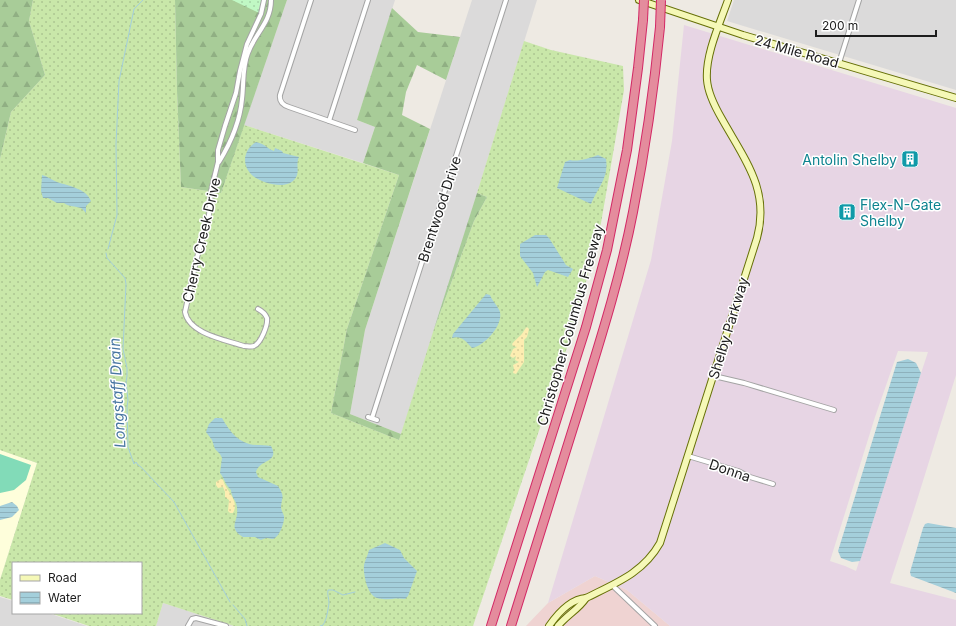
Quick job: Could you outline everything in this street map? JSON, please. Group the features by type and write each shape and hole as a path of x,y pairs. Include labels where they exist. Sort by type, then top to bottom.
{"highway":[{"name":"Christopher Columbus Freeway","path":"490,626 586,327 607,250 627,150 638,68 644,0"},
{"path":"511,626 596,353 620,267 633,212 650,111 660,27 661,0"}],"street":[{"name":"Cherry Creek Drive","path":"258,309 266,315 267,322 262,339 254,346 244,346 201,331 191,324 186,314 186,306 196,261 209,215 211,191 218,162 218,150 236,93 247,44 261,14 264,0"},
{"name":"Cherry Creek Drive","path":"218,162 225,153 240,110 242,98 242,69 250,48 268,18 271,8 271,0"},
{"path":"311,0 280,95 281,102 289,107 355,130"},
{"path":"329,121 368,0"},
{"name":"Brentwood Drive","path":"372,418 506,0"},
{"name":"24 Mile Road","path":"639,0 719,27 956,98"},
{"name":"Shelby Parkway","path":"549,626 561,611 571,602 578,598 586,598 612,585 642,567 657,548 665,530 757,238 761,221 759,193 754,178 715,106 707,80 708,66 728,0"},
{"path":"839,63 859,0"},
{"path":"221,140 229,142"},
{"path":"714,376 744,382 834,410"},
{"name":"Donna","path":"688,456 738,471 750,477 773,484"},
{"path":"612,585 655,626"},
{"name":"Shelby Parkway","path":"558,626 568,615 582,605 586,598"},
{"path":"188,626 193,618 201,618 226,626"}],"shaded area":[{"path":"287,0 395,0 357,120 375,127 363,163 244,125"},
{"path":"472,0 537,0 417,387 401,434 350,414 365,330"},
{"path":"734,0 956,0 956,90 727,21"},
{"path":"684,25 956,108 956,375 890,583 956,600 956,626 670,626 627,590 595,576 548,603 651,260 672,141","holes":["898,351 928,352 856,571 830,561 875,417"]},
{"path":"0,450 37,463 0,580"},
{"path":"595,576 627,590 670,626 526,626 548,603"},
{"path":"0,597 12,601 12,614 51,614 87,626 0,626"},
{"path":"163,603 234,626 156,626"}],"green space":[{"path":"0,0 33,0 29,21 45,75 11,112 0,159"},
{"path":"33,0 175,0 181,187 221,193 244,125 399,175 347,329 331,413 399,440 433,332 474,221 487,197 477,193 524,41 551,50 623,66 624,90 601,223 576,321 473,626 234,626 163,603 156,626 89,626 53,614 142,614 142,562 12,562 12,600 0,596 0,580 37,463 0,450 0,159 11,112 45,75 29,21"},
{"path":"175,0 287,0 221,193 181,187"},
{"path":"232,0 264,0 261,14"},
{"path":"392,8 418,32 460,37 446,80 417,65 406,92 402,115 430,129 365,330 350,414 401,434 399,440 331,413 347,329 399,175 363,163 375,127 357,120"},
{"path":"477,193 487,197 474,221 433,332"},
{"path":"0,454 31,465 26,480 14,490 0,493"}],"sand":[{"path":"527,327 529,329 527,337 524,340 524,362 516,374 513,373 513,365 519,362 515,360 516,356 513,358 510,356 513,349 517,347 513,346 512,344"},
{"path":"221,479 234,500 235,509 233,513 228,511 229,500 225,497 223,487 218,488 216,485 216,482"}],"water":[{"path":"256,142 274,151 275,148 283,153 299,157 298,172 294,180 285,185 279,185 257,179 249,172 245,163 245,158 248,149"},
{"path":"598,155 606,159 607,166 602,182 591,204 557,188 565,162"},
{"path":"42,175 81,190 85,193 91,201 86,206 86,213 81,208 64,203 57,203 48,198 43,198 41,191"},
{"path":"535,235 546,235 549,238 566,265 573,269 568,277 548,270 545,272 537,287 533,273 520,256 520,244"},
{"path":"486,294 490,295 500,312 499,323 492,334 482,344 472,348 461,338 452,338 453,334"},
{"path":"908,359 916,363 921,373 860,561 852,562 841,558 838,551 897,362"},
{"path":"215,418 222,418 228,428 240,440 250,444 271,446 273,455 258,468 256,472 258,477 278,486 282,492 281,507 284,521 279,534 274,539 266,538 261,540 255,537 243,537 236,530 235,524 237,506 231,490 220,473 222,458 215,449 212,440 206,432 209,424"},
{"path":"12,502 19,510 12,517 0,520 0,506"},
{"path":"928,523 956,528 956,593 911,576 910,572 923,528 925,524"},
{"path":"385,543 400,550 404,558 417,571 408,596 405,599 377,598 371,593 366,583 364,565 369,550"}],"waterway":[{"name":"Longstaff Drain","path":"108,249 117,215 116,144 119,81 134,9 143,0"},
{"name":"Longstaff Drain","path":"106,253 107,258 125,278 126,284 123,349 127,368 128,447 134,464 136,462 174,502 230,602"},
{"path":"320,626 323,625 327,614 329,603 328,590 333,590 343,595 355,592"},
{"name":"Longstaff Drain","path":"233,605 245,619 247,626"}],"place":[{"name":"Antolin Shelby","path":"910,159"},
{"name":"Flex-N-Gate Shelby","path":"847,212"}]}
